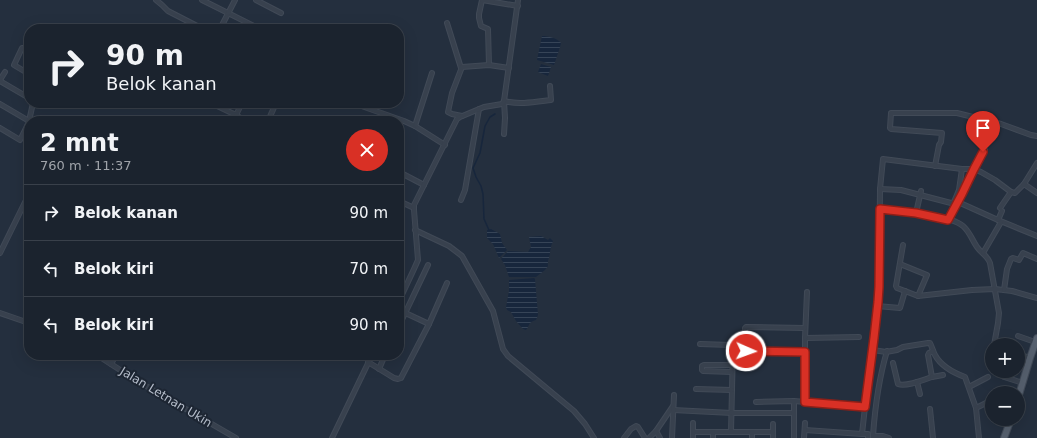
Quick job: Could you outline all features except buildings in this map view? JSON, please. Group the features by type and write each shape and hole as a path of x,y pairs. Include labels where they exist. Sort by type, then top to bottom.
{"main road":[{"path":"1023,384 1036,340"},
{"path":"1004,438 1008,426"}],"street":[{"path":"156,0 168,11 193,24"},
{"path":"202,0 250,24"},
{"path":"222,24 235,0"},
{"path":"257,0 281,13"},
{"path":"489,65 488,29 481,26 479,18 482,0 518,6"},
{"path":"504,134 504,101 518,0"},
{"path":"447,23 461,68 452,93 448,112 462,116"},
{"path":"24,48 22,48 14,65 24,71"},
{"path":"461,68 489,65 509,68"},
{"path":"5,72 0,81 24,95"},
{"path":"415,126 432,73"},
{"path":"404,290 418,260 414,205 457,119 478,109 502,104 504,101 519,102 550,100 550,86"},
{"path":"0,104 24,118"},
{"path":"221,108 236,115 240,108"},
{"path":"365,108 383,116"},
{"path":"461,200 465,190 478,109"},
{"path":"935,166 939,146 942,142 942,133 891,130 891,113 957,113 1002,124 1037,136"},
{"path":"404,121 415,126 444,145"},
{"path":"0,128 20,140 24,132"},
{"path":"946,219 958,202 981,154 985,150"},
{"path":"862,434 873,350 879,287 880,189 883,159 962,169 974,169 995,180 1011,192 1016,193 1024,184 1037,163"},
{"path":"880,189 921,193 949,203 955,200 959,190 962,169"},
{"path":"404,175 424,185"},
{"path":"1024,184 1037,193"},
{"path":"983,252 1000,221 1001,210 1011,192"},
{"path":"916,213 921,193"},
{"path":"958,202 1037,236"},
{"path":"404,203 414,208"},
{"path":"0,253 24,204"},
{"path":"880,209 938,217 956,222 967,230 978,249 983,252 990,261 999,313 995,338"},
{"path":"415,230 450,246 462,256 493,311 503,349 508,356 574,411 594,438"},
{"path":"903,245 897,288 918,296 995,289 1017,292 1037,298"},
{"path":"1004,290 1006,272 1011,259 1013,258 1019,260 1023,253 1037,259"},
{"path":"900,264 927,275 918,296"},
{"path":"428,265 405,313 428,324"},
{"path":"332,438 368,362 394,378 401,378 448,283"},
{"path":"877,306 900,307 905,291"},
{"path":"805,402 805,328 807,292"},
{"path":"0,313 24,321"},
{"path":"805,328 745,328 746,352 805,352"},
{"path":"1018,336 1036,340"},
{"path":"805,338 859,337"},
{"path":"873,350 885,352 897,350 903,347 928,343 931,344 933,351 940,362 956,374 965,377 976,408 979,438"},
{"path":"700,344 732,345 733,347 731,432"},
{"path":"888,351 881,373 873,437 889,438"},
{"path":"932,377 928,355 933,351"},
{"path":"1025,356 1030,358"},
{"name":"Jalan Letnan Ukin","path":"104,360 236,438"},
{"path":"110,364 113,360"},
{"path":"379,369 384,360"},
{"path":"893,363 898,384 900,385 943,375"},
{"path":"732,365 702,366 703,371 732,372"},
{"path":"969,388 986,378"},
{"path":"1007,378 1023,384"},
{"path":"917,382 920,394"},
{"path":"696,389 732,390"},
{"path":"672,438 674,396"},
{"path":"756,402 805,402 865,407"},
{"path":"794,404 794,438"},
{"path":"976,408 985,404"},
{"path":"673,408 732,413 794,413"},
{"path":"649,438 673,408"},
{"path":"930,409 933,438"},
{"path":"693,423 693,438"},
{"path":"773,424 773,438"},
{"path":"804,438 805,424"},
{"path":"624,438 631,429 636,426 645,438"},
{"path":"805,430 868,434 868,438"},
{"path":"656,431 660,438"},
{"path":"693,432 773,432"},
{"path":"713,432 713,438"},
{"path":"752,432 752,438"},
{"path":"839,432 839,438"}],"water":[{"path":"542,36 547,36 561,43 554,65 537,60"},
{"path":"541,64 551,67 548,76 538,72"},
{"path":"491,229 500,234 502,243 507,250 499,258 493,244 487,238 487,230"},
{"path":"541,236 548,240 550,238 553,241 548,266 545,270 536,277 509,277 505,265 501,259 508,251 528,252 531,247 529,237"},
{"path":"534,278 538,315 536,320 530,323 526,330 523,329 516,321 511,312 507,310 509,280"}],"waterway":[{"path":"489,230 484,219 483,194 481,186 473,168 480,153 485,126 490,117 495,114"}],"route":[{"path":"746,351 805,352 805,402 865,407 878,302 880,209 916,213 948,220 983,152"}]}
